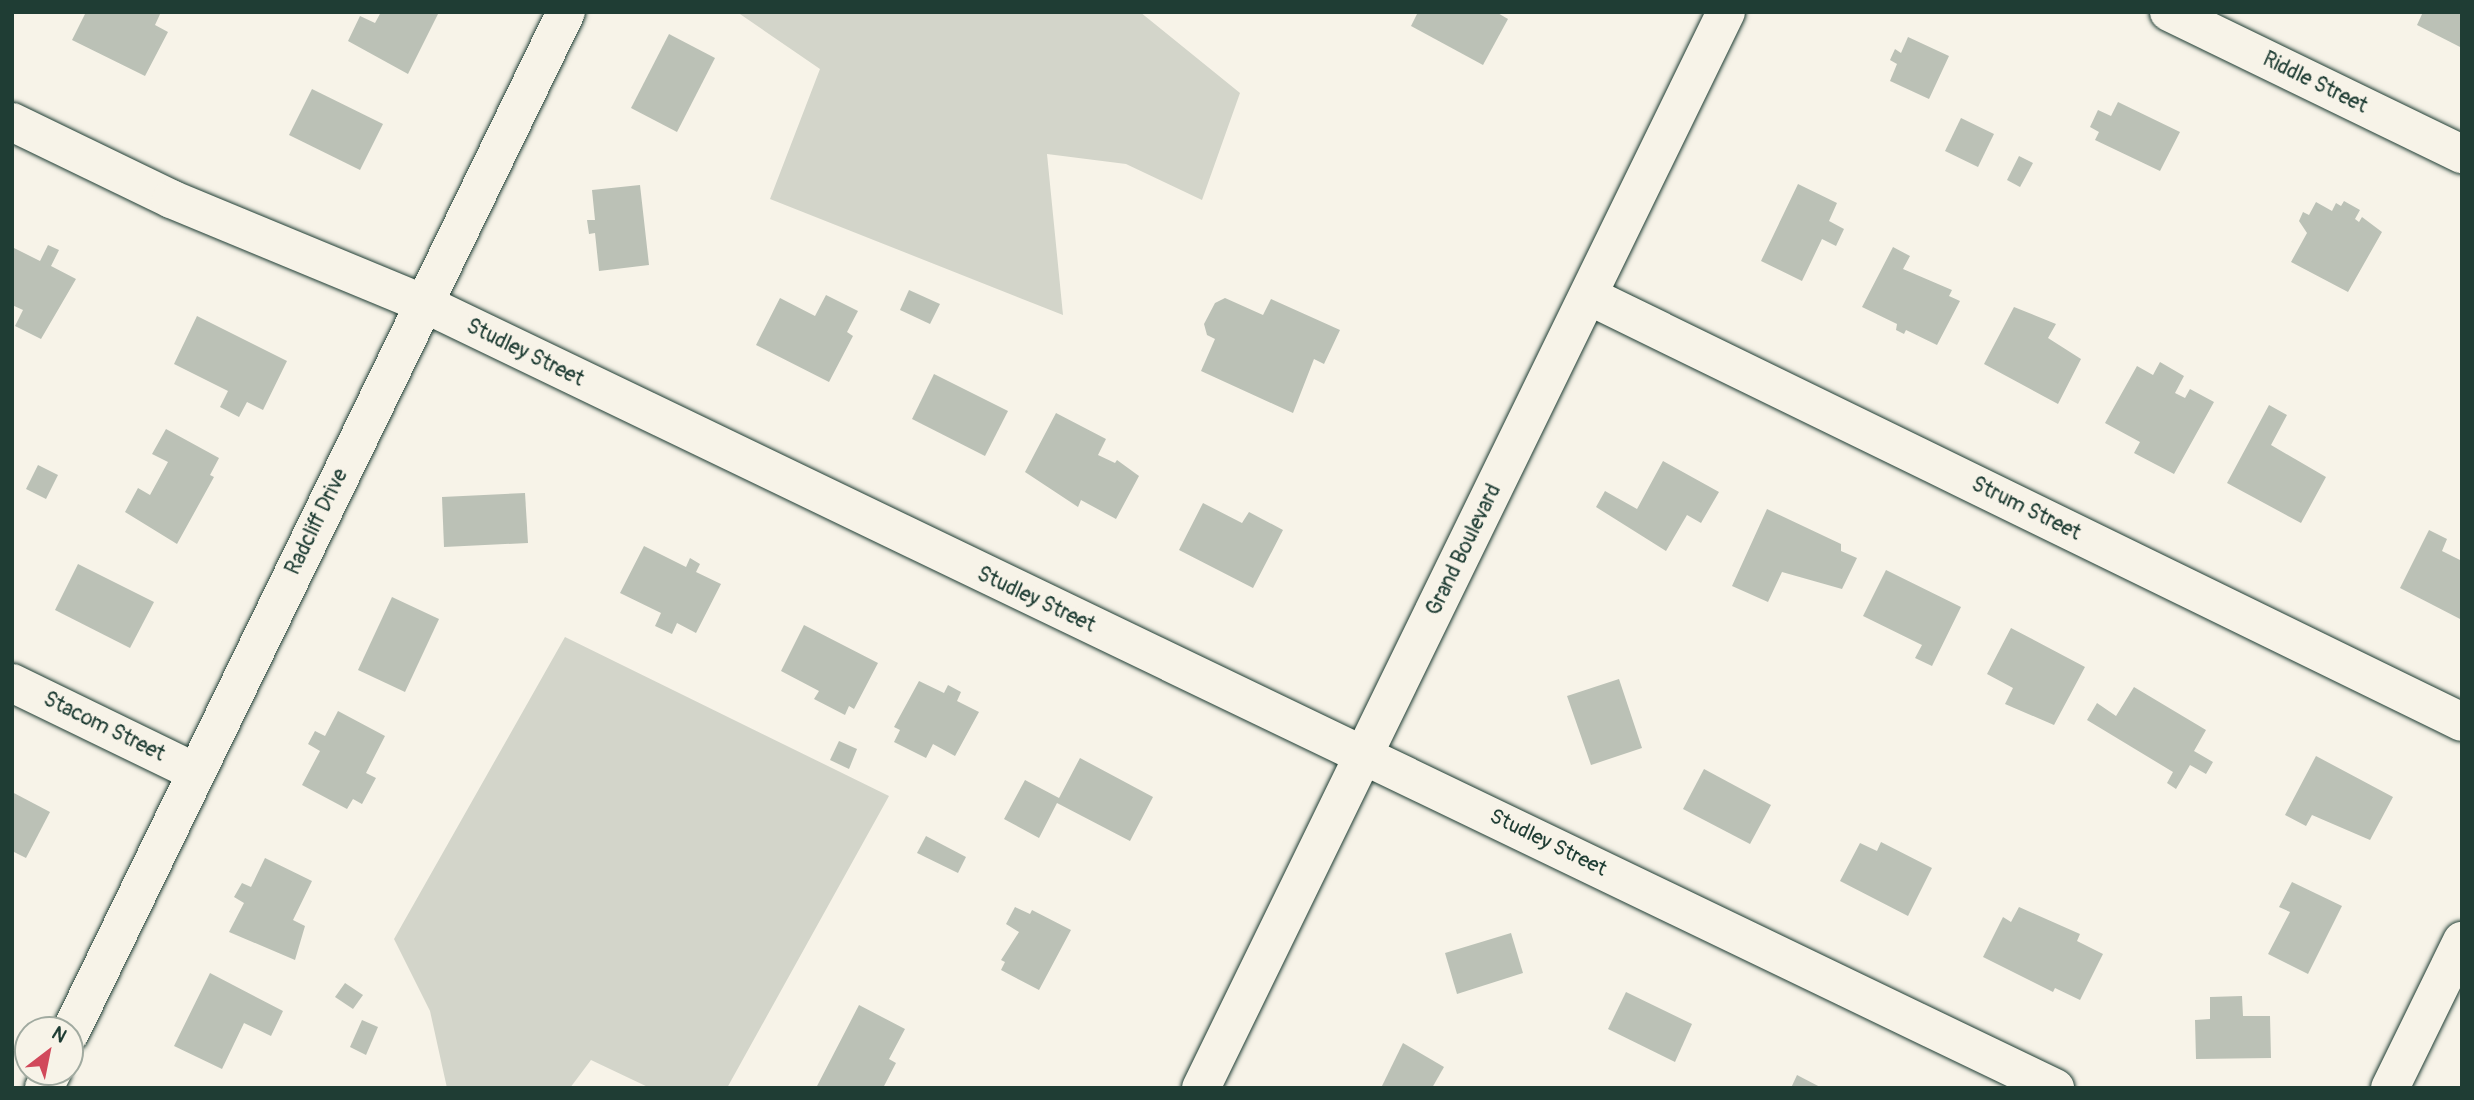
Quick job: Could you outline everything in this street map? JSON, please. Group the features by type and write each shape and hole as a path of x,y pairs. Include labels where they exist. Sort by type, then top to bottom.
{"street":[{"name":"Radcliff Drive","path":"78,1016 566,12"},
{"name":"Grand Boulevard","path":"1200,1088 1726,12"},
{"name":"Riddle Street","path":"2169,12 2462,154"},
{"name":"Studley Street","path":"12,122 171,199 425,304 842,508 1364,754 2055,1088"},
{"name":"Strum Street","path":"1589,296 2462,722"},
{"name":"Stacom Street","path":"12,683 195,772"},
{"path":"2390,1088 2462,941"}],"shaded area":[{"path":"737,12 1140,12 1240,93 1202,200 1126,164 1047,154 1063,315 770,199 820,69"},
{"path":"565,637 889,796 727,1088 650,1088 591,1060 570,1088 447,1088 430,1011 394,939"}],"building":[{"path":"86,12 161,12 155,25 168,32 145,76 72,40"},
{"path":"381,12 439,12 408,74 348,41 360,16 375,23"},
{"path":"1418,12 1496,12 1508,19 1483,65 1411,26"},
{"path":"2423,12 2462,12 2462,48 2417,25"},
{"path":"669,34 715,58 677,132 631,108"},
{"path":"1908,37 1949,56 1929,99 1890,81 1897,64 1890,60 1895,49 1901,53"},
{"path":"312,89 383,124 360,170 289,135"},
{"path":"2118,102 2180,132 2160,171 2095,140 2099,132 2090,127 2098,110 2111,116"},
{"path":"1961,118 1994,134 1978,167 1945,151"},
{"path":"2019,156 2033,163 2020,187 2007,180"},
{"path":"1798,184 1837,203 1829,221 1844,229 1836,246 1822,239 1802,281 1761,261"},
{"path":"640,185 649,265 599,271 595,233 589,234 587,220 595,220 592,190"},
{"path":"2344,201 2360,210 2355,219 2359,222 2362,217 2382,232 2348,292 2291,262 2307,233 2299,221 2303,212 2309,215 2316,202 2332,211 2336,203 2341,206"},
{"path":"48,245 59,250 51,266 76,279 41,339 15,326 23,310 12,305 12,247 40,261"},
{"path":"1893,247 1910,256 1903,269 1952,290 1949,296 1960,301 1937,345 1906,330 1904,334 1896,330 1897,324 1862,307"},
{"path":"909,290 940,304 930,324 900,310"},
{"path":"826,295 858,311 847,332 853,336 829,382 756,345 780,298 815,316"},
{"path":"1225,298 1263,315 1271,299 1340,330 1324,364 1314,359 1293,413 1201,371 1215,339 1207,335 1204,324 1215,303"},
{"path":"2014,307 2056,324 2048,338 2081,359 2058,404 1984,364"},
{"path":"197,316 287,361 263,410 247,402 239,417 220,407 228,391 174,364"},
{"path":"2160,362 2184,376 2175,393 2185,398 2190,389 2214,402 2174,474 2134,453 2140,442 2105,423 2137,366 2153,375"},
{"path":"934,374 1008,411 985,456 912,419"},
{"path":"2269,405 2287,415 2271,445 2326,477 2301,523 2227,483"},
{"path":"1056,413 1106,439 1098,455 1115,463 1117,460 1139,476 1116,519 1081,500 1078,507 1025,472"},
{"path":"166,429 219,458 210,475 214,477 177,544 125,512 138,488 150,495 168,462 152,454"},
{"path":"1663,461 1719,492 1701,523 1687,515 1666,551 1596,507 1605,491 1637,509"},
{"path":"38,465 58,475 46,499 26,489"},
{"path":"525,493 528,543 444,547 442,497"},
{"path":"1203,503 1242,523 1249,512 1283,530 1253,588 1179,550"},
{"path":"1767,509 1841,544 1841,551 1857,558 1842,589 1782,572 1768,602 1732,586"},
{"path":"2429,530 2447,539 2442,551 2462,561 2462,620 2400,588"},
{"path":"644,546 686,567 690,558 700,564 696,572 721,584 696,633 677,623 672,634 655,626 661,613 620,593"},
{"path":"78,564 154,602 130,648 55,610"},
{"path":"1886,570 1961,607 1932,666 1915,658 1922,645 1863,616"},
{"path":"392,597 439,619 405,692 358,670"},
{"path":"804,625 878,663 854,709 849,706 845,715 814,699 819,691 781,671"},
{"path":"2011,628 2085,667 2054,725 2005,704 2013,688 1987,674"},
{"path":"1619,679 1642,748 1591,765 1567,696"},
{"path":"919,681 944,693 948,685 961,692 957,701 979,712 955,756 933,744 926,758 894,742 900,730 894,727"},
{"path":"2134,687 2206,730 2194,751 2213,762 2206,774 2190,765 2176,789 2167,783 2173,772 2087,720 2097,703 2116,716"},
{"path":"338,711 385,736 366,773 376,778 362,804 353,799 347,809 302,785 320,751 308,744 315,731 325,736"},
{"path":"839,741 857,749 849,769 830,760"},
{"path":"2316,756 2393,797 2370,840 2312,815 2306,826 2285,815"},
{"path":"1080,758 1153,797 1130,841 1057,803 1039,838 1004,819 1025,780 1059,798"},
{"path":"1704,769 1771,805 1750,844 1683,809"},
{"path":"12,792 50,812 26,858 12,851"},
{"path":"926,836 966,857 958,873 917,853"},
{"path":"1881,842 1932,868 1908,916 1840,881 1860,843 1877,851"},
{"path":"265,858 312,881 293,920 305,926 295,960 229,932 244,903 234,897 242,883 251,887"},
{"path":"2292,882 2342,906 2308,974 2268,954 2290,912 2279,907"},
{"path":"1015,907 1030,914 1032,910 1071,930 1039,990 1001,970 1005,962 1001,960 1019,932 1006,924"},
{"path":"2019,907 2080,934 2077,941 2103,954 2080,1000 2055,988 2053,992 1983,957 2003,917 2011,922"},
{"path":"1511,933 1523,973 1457,994 1445,953"},
{"path":"210,973 283,1011 271,1036 244,1023 222,1069 174,1046"},
{"path":"345,983 363,995 353,1009 335,997"},
{"path":"1626,992 1692,1024 1675,1062 1608,1029"},
{"path":"2242,996 2243,1016 2270,1016 2271,1058 2196,1059 2195,1020 2210,1019 2210,997"},
{"path":"859,1005 905,1029 889,1059 896,1063 883,1088 816,1088"},
{"path":"362,1020 378,1027 366,1055 350,1047"},
{"path":"1403,1043 1444,1067 1432,1088 1381,1088"},
{"path":"1797,1075 1822,1088 1791,1088"}]}
